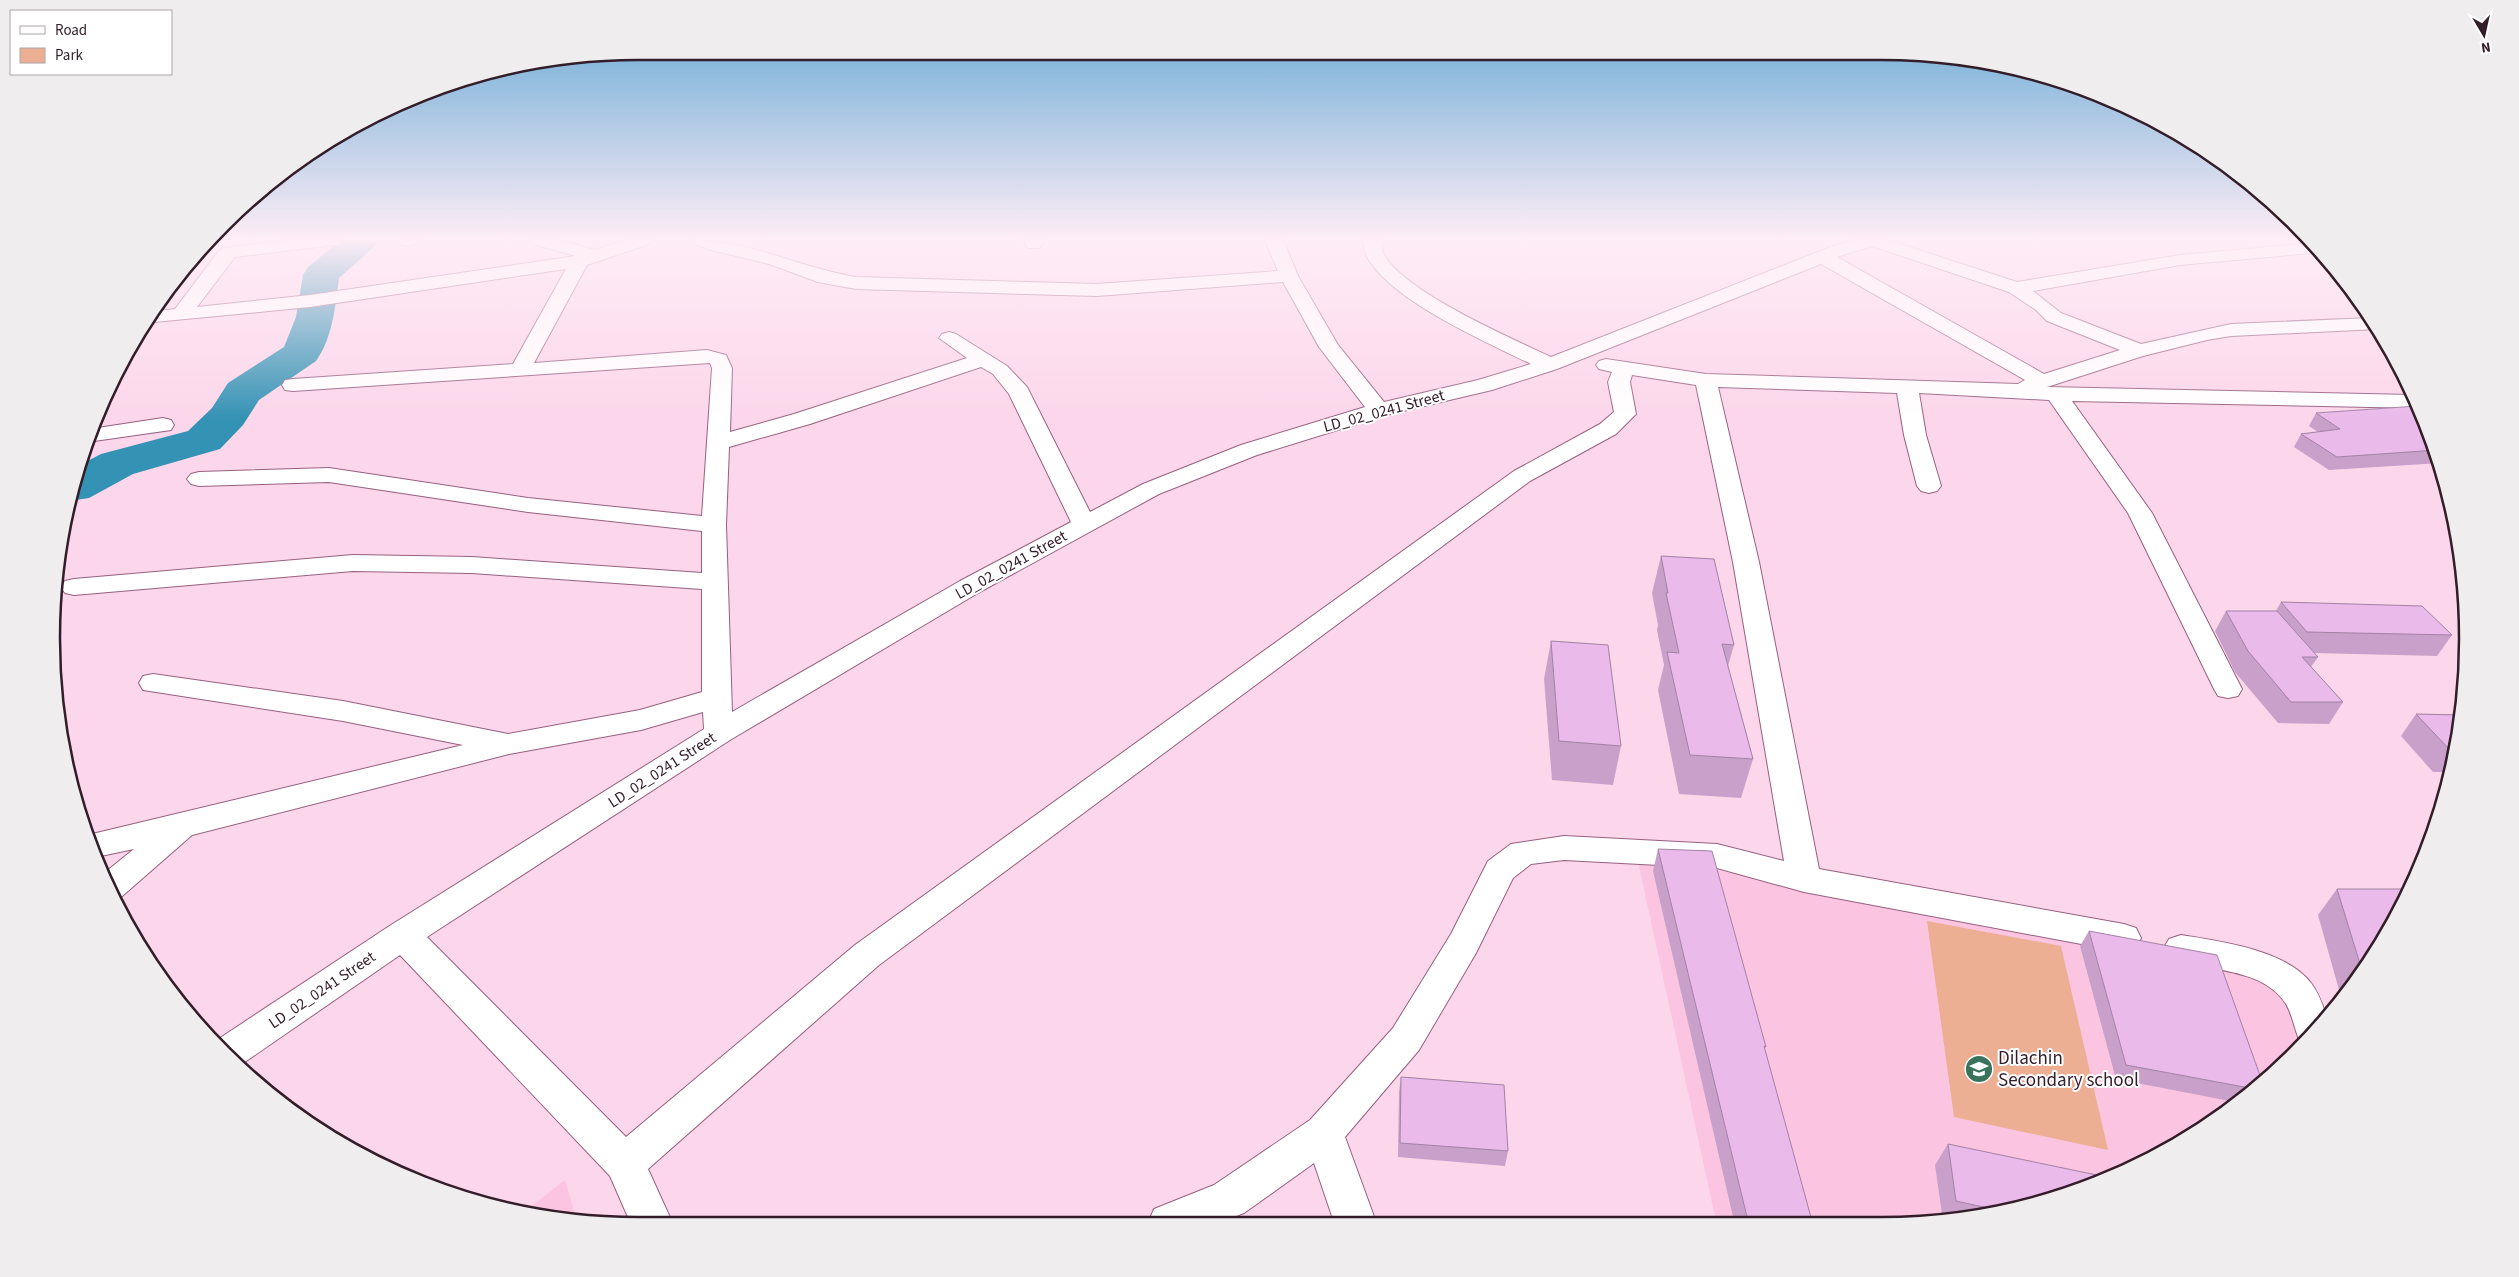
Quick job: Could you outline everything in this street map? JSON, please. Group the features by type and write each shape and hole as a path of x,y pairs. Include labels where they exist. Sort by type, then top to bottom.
{"street":[{"path":"180,315 191,300"},
{"path":"157,317 321,300"},
{"path":"520,370 563,300"},
{"path":"1302,300 1329,347 1379,410"},
{"path":"1427,300 1468,324 1550,365"},
{"name":"LD_02_0241 Street","path":"232,1050 403,935 719,733 961,592 1151,489 1249,450 1379,410 1484,385 1550,365 1576,356 1710,300"},
{"path":"1901,300 2049,388 2140,513 2228,689"},
{"path":"2033,300 2054,317 2140,350"},
{"path":"2049,388 2140,350 2231,330 2366,324"},
{"path":"949,338 1000,370 1019,392 1084,524"},
{"path":"1576,356 1623,369 1706,380 2017,390 2049,388 2408,402"},
{"path":"293,386 715,357 719,359 722,368 714,525 716,698 719,733"},
{"path":"717,443 802,419 984,359"},
{"path":"625,1163 867,955 1522,476 1608,429 1624,414 1619,382 1623,369"},
{"path":"1706,380 1746,562 1804,879"},
{"path":"1907,386 1915,435 1928,486"},
{"path":"98,435 163,425"},
{"path":"199,479 329,475 528,505 714,525"},
{"path":"74,587 353,563 472,565 587,575 715,582"},
{"path":"153,684 343,711 509,744"},
{"path":"98,845 182,826 509,744 641,720 716,698"},
{"path":"115,883 182,826"},
{"path":"1184,1217 1229,1199 1324,1133 1406,1039 1464,943 1500,870 1522,853 1564,848 1717,856 1804,879 2242,960 2277,975 2298,993 2311,1025"},
{"path":"403,935 625,1163 649,1217"},
{"path":"1324,1133 1353,1217"}],"shaded area":[{"name":"Dilachin Secondary school","path":"1637,857 1901,901 2299,977 2312,1024 2290,1048 2233,1097 2202,1120 2170,1139 2102,1173 2030,1197 1956,1212 1880,1217 1715,1217"},
{"path":"565,1180 575,1213 563,1212 531,1207"}],"green space":[{"path":"1927,921 2061,946 2108,1150 1954,1117"}],"building":[{"path":"2410,406 2427,451 2337,457 2301,434 2340,429 2316,413"},
{"path":"1661,556 1714,559 1734,645 1722,644 1753,759 1690,755 1667,652 1679,653 1666,593 1668,593"},
{"path":"2281,602 2422,606 2452,635 2307,632"},
{"path":"2226,611 2277,611 2318,657 2302,657 2343,702 2291,702 2248,651"},
{"path":"1551,641 1608,645 1621,746 1559,741"},
{"path":"2416,714 2454,715 2448,748"},
{"path":"1658,849 1712,851 1811,1217 1747,1217"},
{"path":"2337,889 2401,889 2381,928 2360,963"},
{"path":"2089,931 2217,955 2260,1075 2245,1087 2126,1065"},
{"path":"1401,1077 1504,1085 1508,1151 1400,1143"},
{"path":"1948,1144 2097,1175 2030,1197 1993,1206 1985,1207 1956,1201"}],"waterway":[{"path":"82,483 117,464 204,440 228,416 243,392 302,353 315,317 317,300"}],"place":[{"name":"Dilachin Secondary school","path":"1979,1069"}]}
